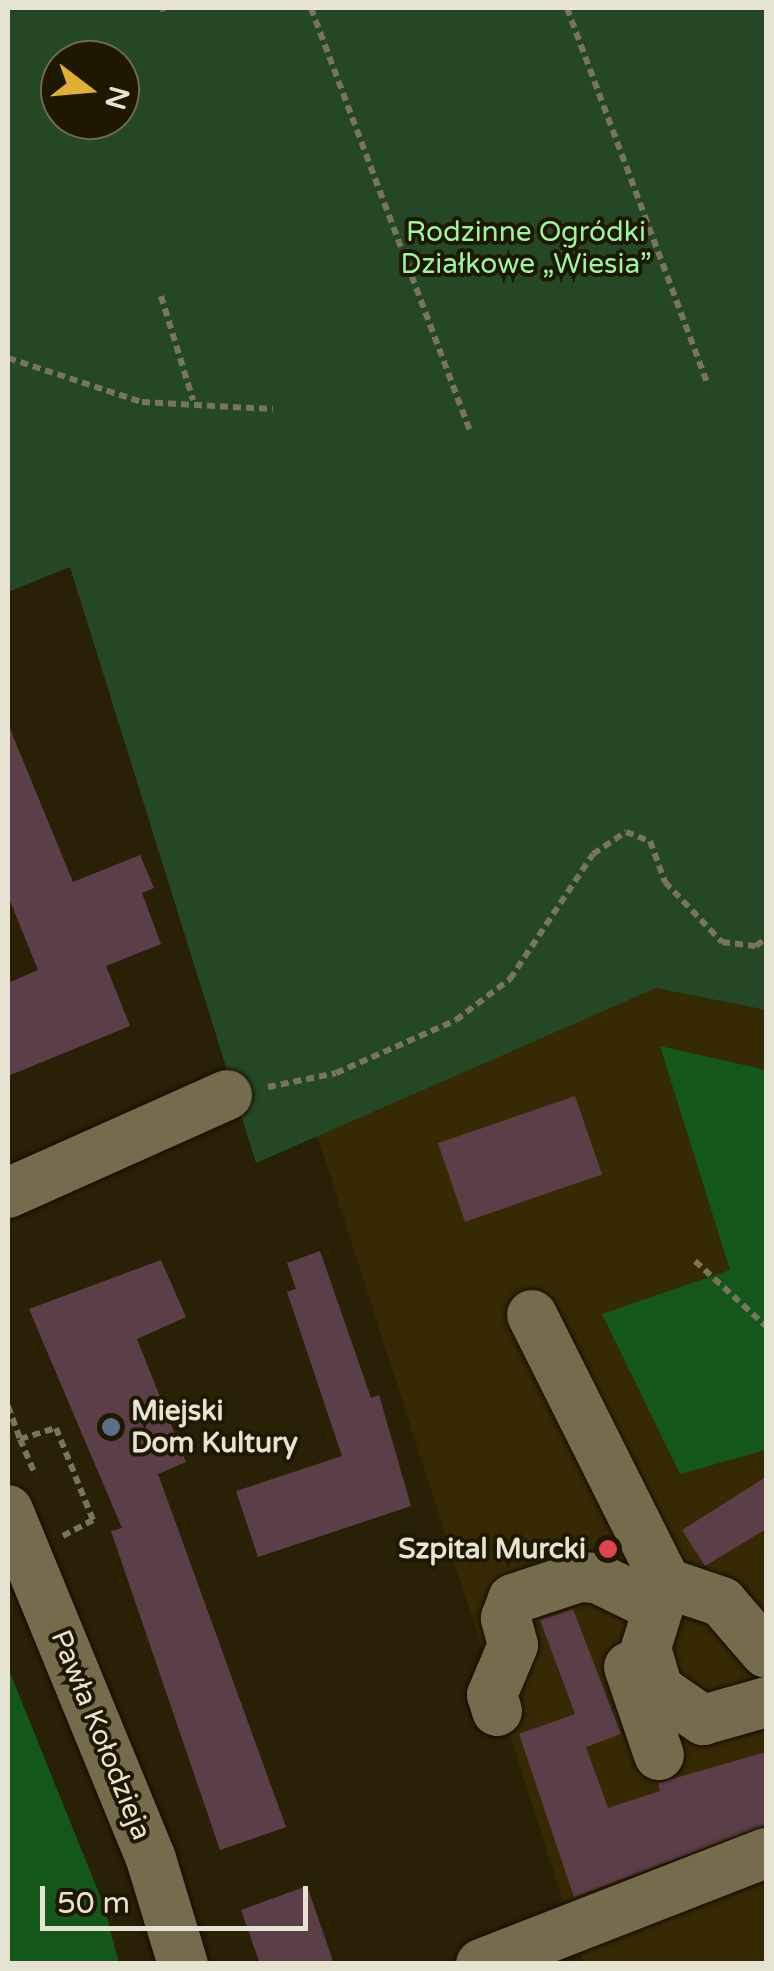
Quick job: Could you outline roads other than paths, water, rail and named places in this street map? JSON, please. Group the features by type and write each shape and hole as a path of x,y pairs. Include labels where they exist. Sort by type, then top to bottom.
{"street":[{"path":"8,1194 227,1095"},
{"path":"532,1315 652,1590 646,1648 658,1689 703,1720 765,1702"},
{"name":"Pawła Kołodzieja","path":"8,1510 151,1859 184,1964"},
{"path":"497,1711 492,1696 513,1645 506,1618 512,1598 579,1578 722,1602 766,1653"},
{"path":"652,1590 628,1613 625,1656 658,1756"},
{"path":"482,1964 766,1853"}],"place":[{"name":"Miejski Dom Kultury","path":"111,1427"},
{"name":"Szpital Murcki","path":"608,1549"}],"park label":[{"name":"Rodzinne Ogródki Działkowe „Wiesia”","path":"526,248"}]}
